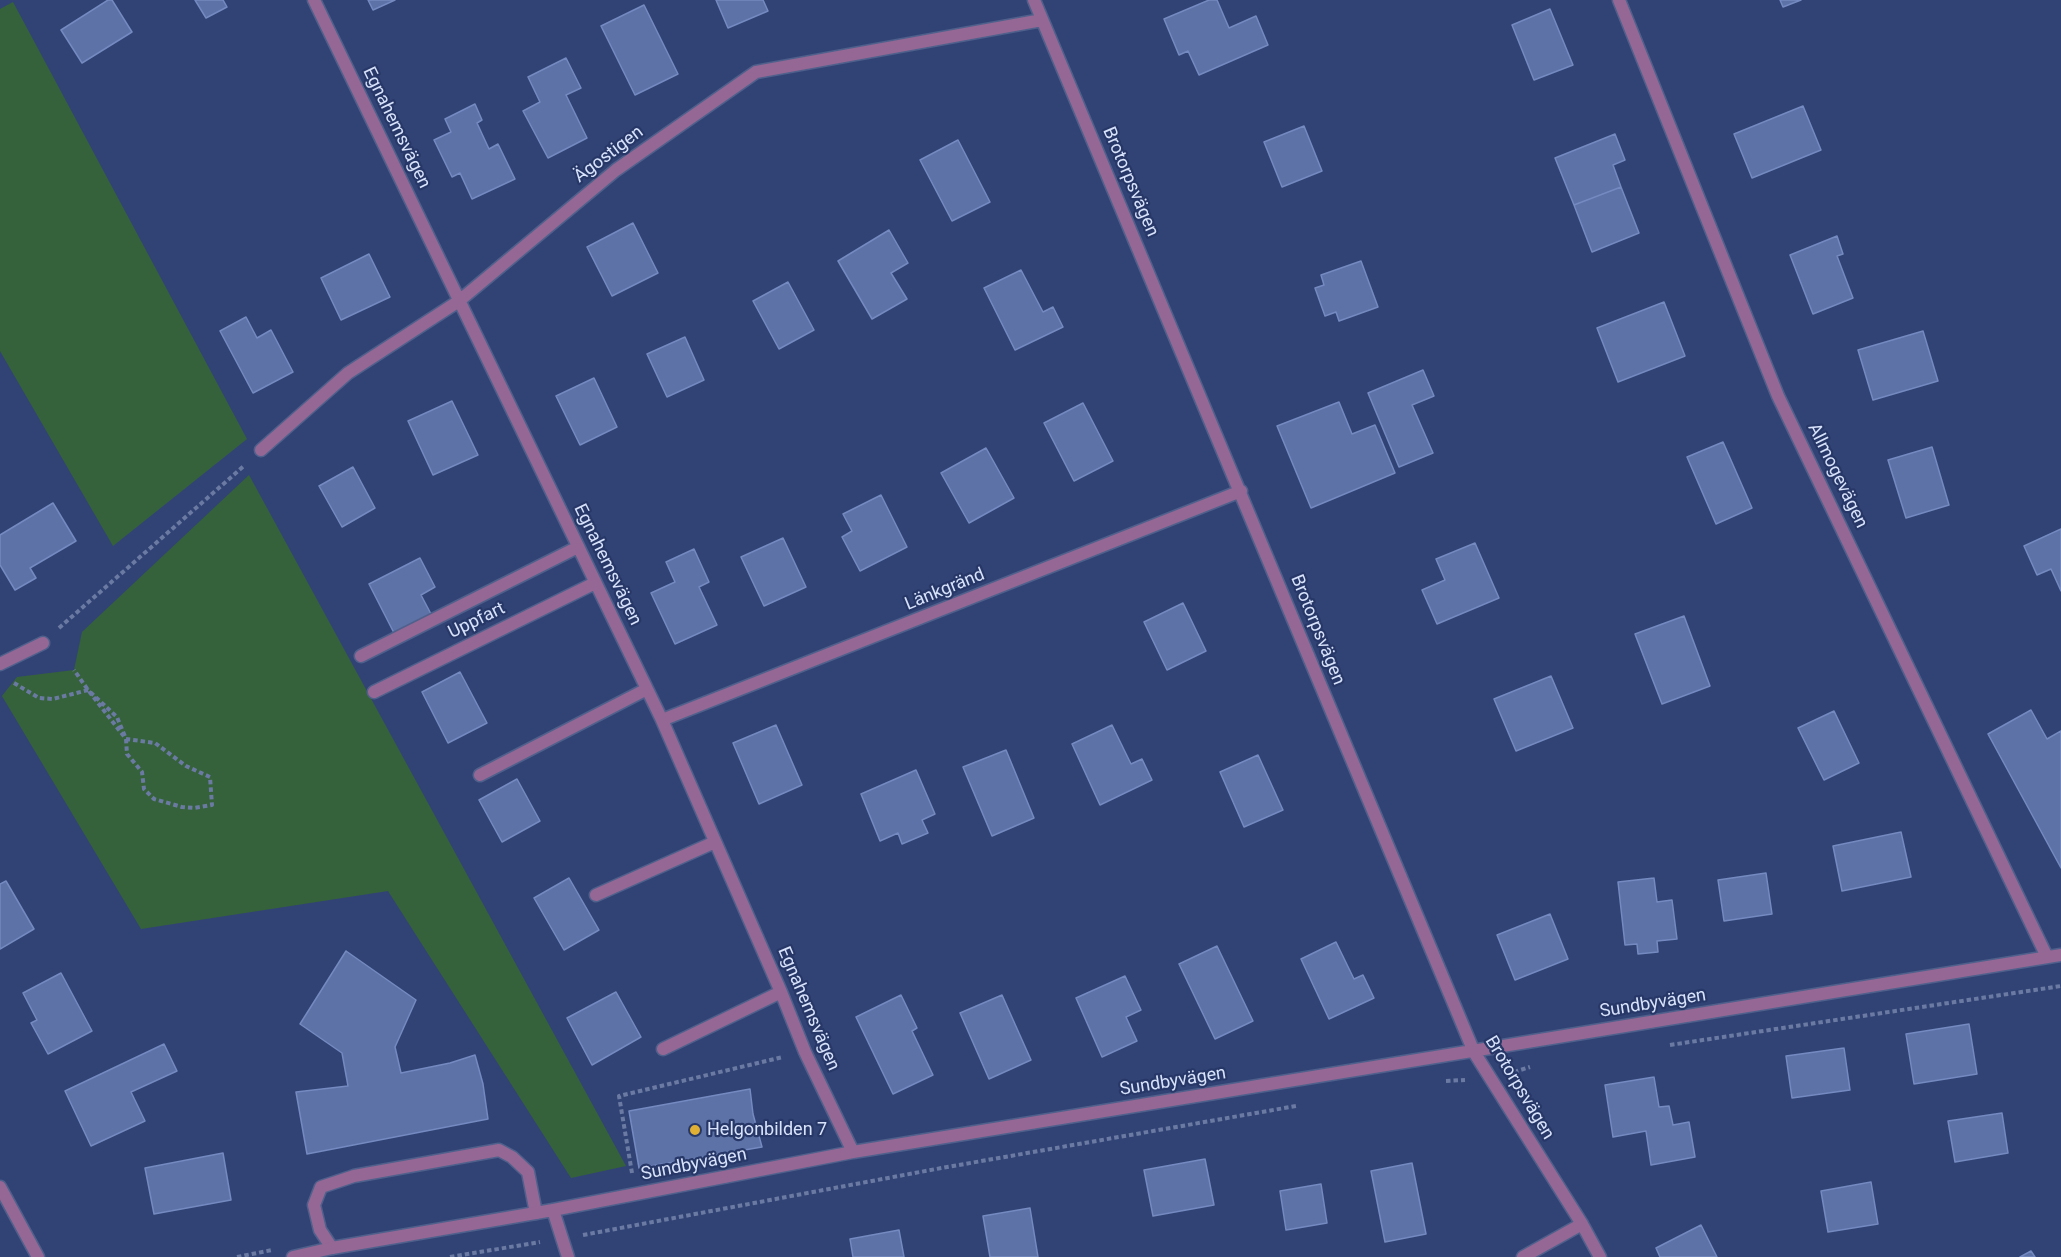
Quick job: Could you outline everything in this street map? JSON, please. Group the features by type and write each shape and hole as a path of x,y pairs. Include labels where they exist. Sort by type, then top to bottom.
{"street":[{"name":"Egnahemsvägen","path":"314,0 662,720 805,1052 853,1152"},
{"name":"Brotorpsvägen","path":"1034,0 1474,1052 1582,1224 1600,1257"},
{"name":"Allmogevägen","path":"1619,0 1778,396 2047,957"},
{"name":"Ägostigen","path":"261,450 348,373 459,301 616,170 756,72 1042,20"},
{"name":"Länkgränd","path":"662,720 1240,491"},
{"name":"Uppfart","path":"361,656 578,547"},
{"name":"Uppfart","path":"374,692 596,583"},
{"path":"0,664 43,643"},
{"path":"480,775 647,689"},
{"path":"596,895 716,842"},
{"name":"Sundbyvägen","path":"293,1257 853,1152 2061,955"},
{"path":"663,1049 781,992"},
{"path":"332,1248 320,1230 314,1205 321,1187 354,1176 499,1150 512,1156 528,1172 536,1213"},
{"path":"0,1187 38,1257"},
{"path":"553,1210 568,1257"},
{"path":"1523,1257 1582,1224"}],"path":[{"path":"43,643 261,450"},
{"path":"74,670 88,690 117,717 126,739 127,754 142,772 144,789 154,799 182,807 212,806 210,777 186,766 155,743 126,739"},
{"path":"13,683 39,698 53,699 88,690"},
{"path":"1661,1046 2061,986"},
{"path":"633,1181 619,1096 805,1052"},
{"path":"1438,1082 1490,1078 1533,1066"},
{"path":"450,1257 562,1239 936,1169 1299,1105"}],"green space":[{"path":"13,2 247,439 113,546 0,351 0,9"},
{"path":"249,475 626,1166 571,1178 388,891 141,929 2,696 17,677 74,670 82,632"}],"building":[{"path":"108,0 112,0 132,32 82,63 61,30"},
{"path":"195,0 223,0 227,7 206,18"},
{"path":"368,0 395,0 373,10"},
{"path":"716,0 763,0 768,11 728,28"},
{"path":"1209,0 1217,0 1229,28 1256,16 1268,45 1199,75 1188,51 1179,55 1164,19"},
{"path":"1780,0 1801,0 1783,7"},
{"path":"644,5 678,74 635,95 601,26"},
{"path":"1550,9 1573,65 1534,80 1512,25"},
{"path":"566,58 581,88 566,95 587,138 548,158 523,111 540,102 528,77"},
{"path":"475,104 482,120 477,123 489,149 498,144 515,179 472,199 460,173 452,177 434,140 451,132 445,119"},
{"path":"1803,106 1821,150 1752,178 1734,134"},
{"path":"1304,126 1322,171 1282,187 1264,142"},
{"path":"1615,134 1625,160 1613,165 1621,187 1574,205 1555,158"},
{"path":"958,140 990,202 952,221 920,160"},
{"path":"1621,187 1639,233 1592,252 1574,205"},
{"path":"633,223 658,273 612,296 587,247"},
{"path":"889,230 908,263 891,273 907,299 872,319 838,261"},
{"path":"1837,236 1843,254 1837,256 1853,298 1813,314 1790,255"},
{"path":"369,254 390,297 341,320 321,278"},
{"path":"1361,261 1378,307 1339,321 1336,312 1325,316 1315,288 1324,285 1321,275"},
{"path":"1021,270 1043,312 1053,307 1063,327 1015,350 984,288"},
{"path":"788,282 814,330 779,349 753,301"},
{"path":"1664,302 1685,356 1618,382 1597,328"},
{"path":"246,317 257,338 271,330 293,372 253,393 220,331"},
{"path":"1923,331 1938,381 1873,400 1858,350"},
{"path":"685,337 704,380 667,397 647,354"},
{"path":"1423,370 1434,396 1412,405 1433,453 1399,467 1368,393"},
{"path":"594,378 617,427 580,445 556,396"},
{"path":"452,401 478,455 433,475 408,421"},
{"path":"1339,402 1352,434 1375,425 1395,473 1311,508 1277,426"},
{"path":"1083,403 1113,461 1074,481 1044,423"},
{"path":"1723,442 1752,508 1716,524 1687,457"},
{"path":"1932,447 1949,505 1906,518 1888,460"},
{"path":"986,448 1014,498 969,523 941,473"},
{"path":"353,467 375,508 342,527 319,486"},
{"path":"881,495 907,547 860,571 842,537 852,531 843,514"},
{"path":"53,503 76,541 30,568 36,578 15,590 0,565 0,535"},
{"path":"2061,529 2061,591 2051,569 2037,575 2024,546"},
{"path":"783,538 806,587 764,606 741,557"},
{"path":"1475,543 1499,598 1437,624 1422,590 1445,580 1436,559"},
{"path":"694,549 709,582 699,587 717,625 675,644 651,593 675,582 666,562"},
{"path":"420,558 435,587 421,595 431,614 394,633 369,584"},
{"path":"1183,603 1206,651 1167,670 1144,622"},
{"path":"1684,616 1710,686 1662,704 1635,634"},
{"path":"460,672 487,723 448,743 422,692"},
{"path":"1551,676 1573,728 1516,751 1494,699"},
{"path":"2031,710 2047,739 2061,731 2061,868 1988,734"},
{"path":"1834,711 1859,763 1824,780 1798,728"},
{"path":"776,725 802,785 759,804 733,743"},
{"path":"1112,725 1131,764 1142,759 1152,780 1100,805 1072,744"},
{"path":"1006,750 1034,818 992,836 963,767"},
{"path":"1258,755 1283,810 1244,827 1220,772"},
{"path":"916,770 935,814 922,820 928,833 902,844 898,833 880,841 861,794"},
{"path":"517,779 540,821 502,842 479,800"},
{"path":"1901,832 1911,877 1842,891 1833,846"},
{"path":"1766,873 1772,914 1724,921 1718,880"},
{"path":"569,878 599,930 564,950 534,898"},
{"path":"1654,878 1657,902 1672,900 1677,939 1657,941 1658,952 1638,954 1637,944 1625,945 1618,882"},
{"path":"6,881 34,929 0,949 0,884"},
{"path":"1550,914 1568,959 1515,980 1497,935"},
{"path":"1336,942 1354,979 1363,975 1374,998 1329,1019 1301,959"},
{"path":"1217,946 1253,1021 1215,1039 1179,964"},
{"path":"346,951 416,1000 395,1047 401,1073 450,1063 475,1055 483,1084 488,1119 307,1154 296,1092 348,1086 342,1053 300,1024"},
{"path":"61,973 92,1031 48,1054 31,1023 37,1020 23,993"},
{"path":"1125,976 1141,1010 1126,1017 1137,1041 1102,1057 1076,998"},
{"path":"616,992 641,1037 592,1065 567,1018"},
{"path":"901,995 917,1028 912,1031 933,1075 893,1094 856,1017"},
{"path":"1002,995 1031,1060 989,1079 960,1013"},
{"path":"1969,1024 1977,1074 1914,1084 1906,1034"},
{"path":"164,1044 177,1071 131,1092 145,1121 91,1146 65,1091"},
{"path":"1844,1048 1850,1090 1792,1098 1786,1056"},
{"path":"1654,1077 1659,1107 1669,1106 1673,1125 1689,1122 1695,1157 1651,1165 1646,1131 1613,1137 1605,1085"},
{"name":"Helgonbilden 7","path":"750,1089 753,1114 762,1147 639,1168 629,1111"},
{"path":"2002,1113 2008,1153 1955,1162 1948,1121"},
{"path":"223,1153 231,1200 154,1214 145,1168"},
{"path":"1205,1159 1214,1205 1153,1216 1144,1170"},
{"path":"1412,1163 1426,1234 1385,1242 1371,1171"},
{"path":"1871,1182 1878,1224 1828,1232 1821,1191"},
{"path":"1321,1184 1327,1223 1286,1230 1280,1191"},
{"path":"1030,1208 1038,1257 990,1257 983,1216"},
{"path":"1701,1225 1717,1257 1660,1257 1656,1248"},
{"path":"899,1230 904,1257 853,1257 850,1239"},
{"path":"2031,1251 2035,1257 2020,1257"}],"place":[{"name":"Helgonbilden 7","path":"695,1130"}]}
